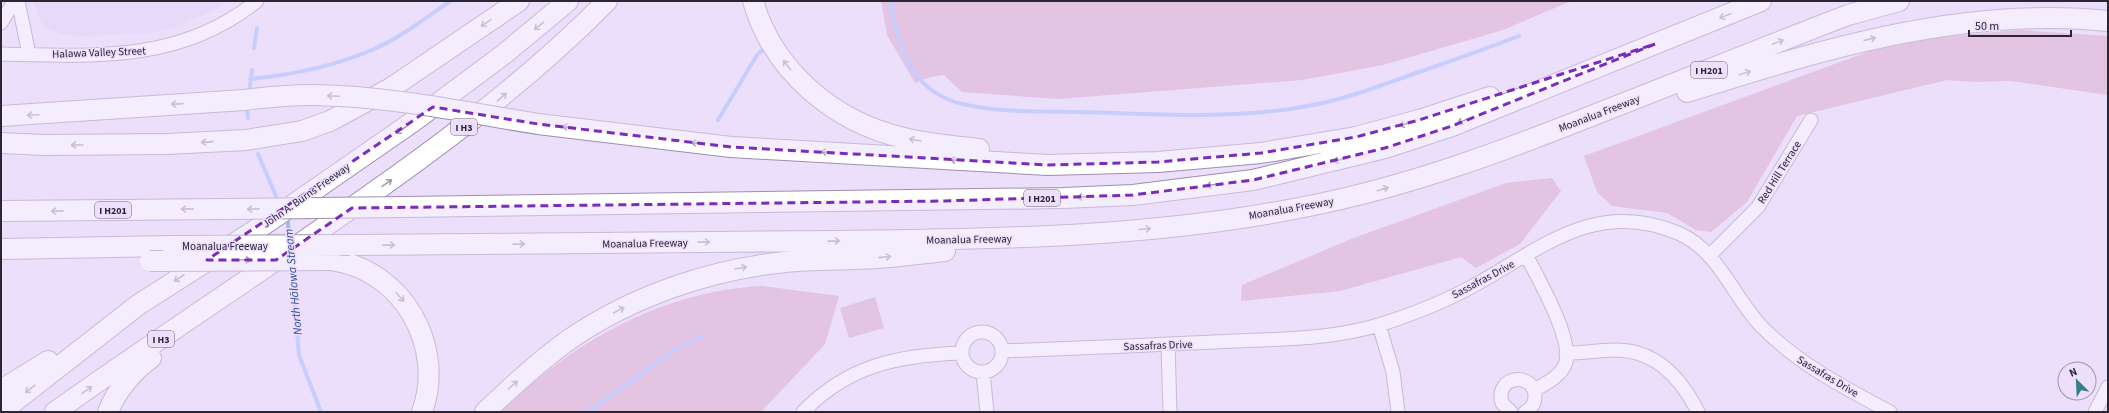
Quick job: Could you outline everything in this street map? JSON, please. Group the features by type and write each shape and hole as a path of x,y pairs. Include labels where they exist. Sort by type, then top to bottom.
{"highway":[{"path":"1,143 44,145 159,144 246,140 302,131 323,124 368,102 519,1"},
{"name":"John A. Burns Freeway","path":"1,412 138,305 271,220 421,116 502,55 568,1"},
{"name":"I H3","path":"55,412 309,238 442,143 496,102 607,1"},
{"name":"I H201","path":"1,211 1031,199 1133,194 1198,187 1253,180 1385,148 1452,126 1761,1"},
{"name":"Moanalua Freeway","path":"3,249 172,246 991,239 1106,233 1177,226 1303,208 1384,189 1449,170 1521,144 1822,26 1899,1"},
{"path":"754,4 774,48 790,69 813,94 846,117 865,126 903,138 923,142 1029,154 1090,158 1157,158 1261,153"},
{"path":"1521,144 1793,58 1924,28 1972,22 2031,18 2080,18 2108,21"},
{"path":"1,116 313,95 354,97 422,105 538,124 731,147 1048,165 1158,162 1261,153 1356,137 1419,120 1655,44"},
{"path":"485,412 541,361 601,319 630,304 695,280 728,271 784,262 876,258 1106,233"},
{"path":"3,249 150,261 331,260 347,262 362,268 392,288 415,318 426,352 429,369 426,400 422,412"},
{"path":"108,412 119,391 146,362 168,346 251,278"},
{"path":"1,390 138,305"}],"street":[{"path":"1,22 14,1"},
{"path":"18,1 28,54"},
{"name":"Halawa Valley Street","path":"1,54 115,54 149,51 195,38 246,10 257,1"},
{"name":"Red Hill Terrace","path":"1709,256 1758,207 1811,120"},
{"name":"Sassafras Drive","path":"1002,351 1302,338 1379,325 1425,308 1460,292 1578,228 1608,221 1638,222 1678,233 1691,240 1709,256 1761,326 1788,350 1822,375 1890,412"},
{"path":"1526,255 1557,316 1566,353 1566,362 1557,374 1534,390"},
{"path":"1379,325 1393,372 1398,412"},
{"path":"981,332 993,336 1001,345 1002,351 999,363 989,371 983,372 971,369 964,360 962,354 963,347 970,337 981,332"},
{"path":"1168,344 1170,412"},
{"path":"1566,353 1583,354 1616,350 1639,352 1666,368 1674,376 1691,398 1698,412"},
{"path":"803,412 820,395 854,374 881,363 917,356 962,354"},
{"path":"983,372 987,412"},
{"path":"1511,412 1504,407 1500,398 1503,387 1511,380 1522,380 1531,385 1534,390 1534,400 1532,406 1525,412"},
{"path":"2095,412 2107,390"}],"highlighted area":[{"path":"1655,44 1452,126 1385,148 1253,180 1133,195 944,201 352,208 276,260 207,260 433,107 538,124 731,147 1048,165 1158,162 1261,153 1356,137 1419,120"}],"shaded area":[{"path":"33,1 227,1 216,9 174,27 149,33 80,36 62,34 50,29 42,23"},
{"path":"881,1 1571,1 1503,30 1383,65 1302,80 1058,99 962,92 944,75 931,77 915,83 887,35"},
{"path":"2018,30 2108,36 2108,95 2011,81 1975,82 1947,80 1797,116 1747,202 1711,232 1696,230 1667,213 1612,206 1597,192 1584,156 1873,50 1939,37"},
{"path":"1552,178 1561,191 1520,244 1476,268 1461,257 1340,291 1241,301 1242,285 1351,239 1506,183"},
{"path":"762,286 839,296 825,344 761,412 501,412 528,387 558,363 588,343 621,325 654,310 689,298 725,290"},
{"path":"875,297 884,328 849,338 840,308"}],"waterway":[{"path":"250,79 312,69 358,56 393,40 450,1"},
{"path":"891,1 900,44 913,70 921,81 945,98 958,103 975,107 1012,111 1224,115 1308,106 1351,96 1519,36"},
{"name":"North Hālawa Stream","path":"254,48 257,28"},
{"path":"718,120 757,55 768,45"},
{"name":"North Hālawa Stream","path":"249,93 252,70"},
{"name":"North Hālawa Stream","path":"247,106 248,118"},
{"name":"North Hālawa Stream","path":"258,154 279,203"},
{"name":"North Hālawa Stream","path":"285,216 288,223 289,239"},
{"name":"North Hālawa Stream","path":"292,266 299,355 321,412"},
{"path":"588,412 673,351 704,335"}]}
